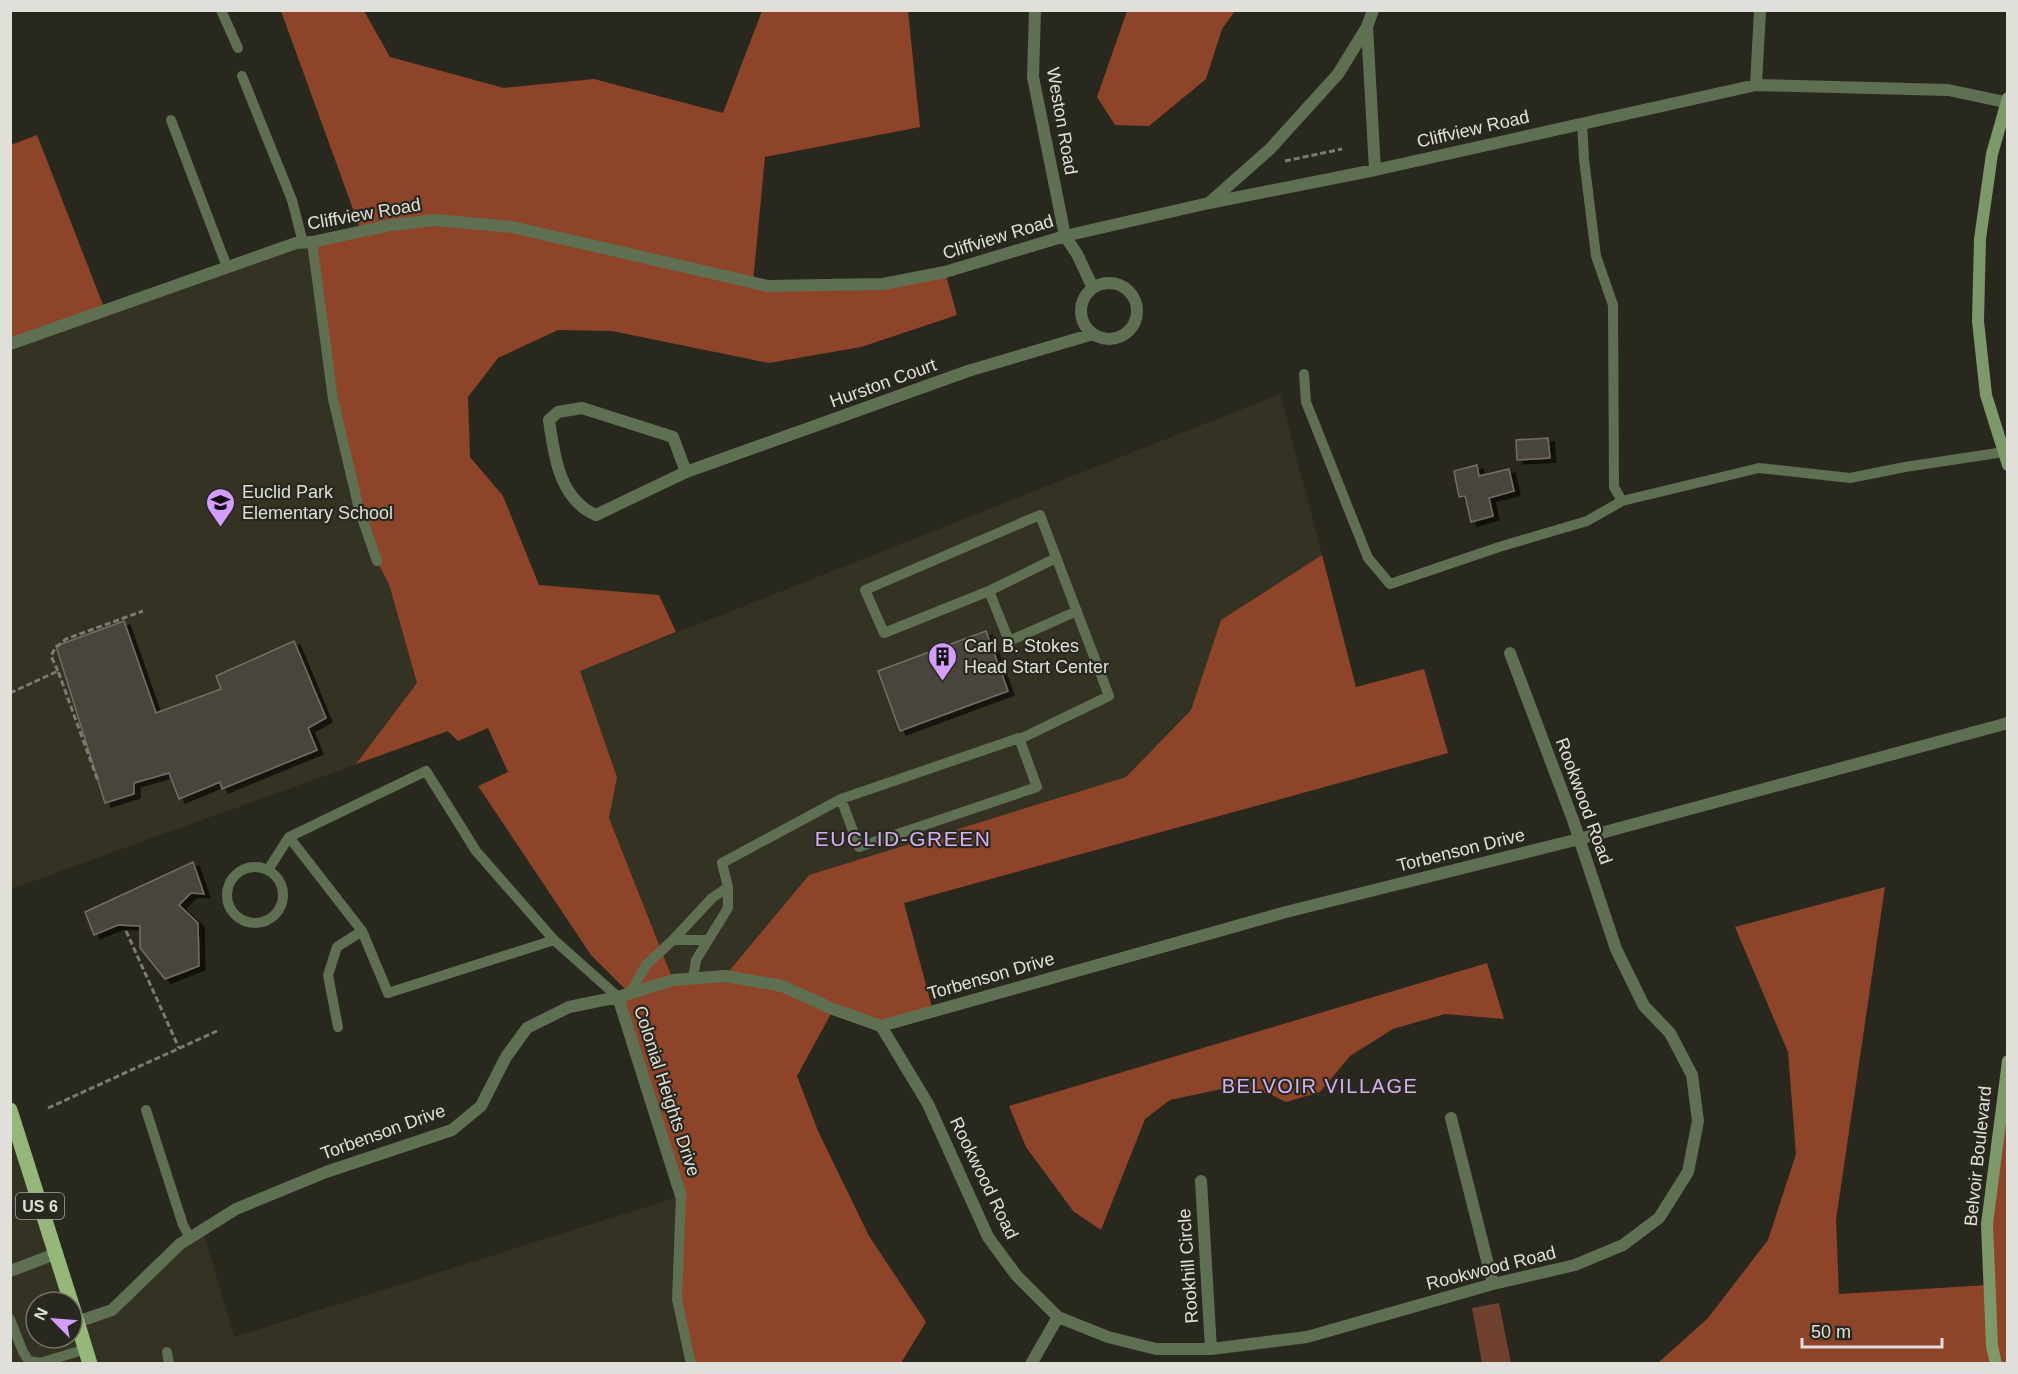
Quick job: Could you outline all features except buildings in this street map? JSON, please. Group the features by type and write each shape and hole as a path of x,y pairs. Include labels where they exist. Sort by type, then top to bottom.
{"main road":[{"name":"US 6","path":"10,1110 67,1290"}],"street":[{"name":"Weston Road","path":"1035,10 1033,77 1065,236"},
{"path":"1209,203 1277,141 1338,74 1367,27 1373,10"},
{"path":"1756,85 1760,10"},
{"path":"1367,27 1375,170"},
{"name":"Cliffview Road","path":"10,344 296,243 391,225 434,220 512,227 768,286 883,284 945,272 1065,236 1209,203 1375,170 1756,85 1948,90 2006,100"},
{"path":"2006,100 1992,154 1980,238 1978,321 1986,396 2007,465"},
{"path":"1065,236 1077,254 1093,288 1087,294 1081,311 1083,320 1093,334"},
{"name":"Hurston Court","path":"686,472 673,437 582,408 558,412 549,420 558,470 567,488 585,510 596,515 686,472 968,371 1093,334 1102,338 1120,336 1134,324 1137,315 1137,306 1128,290 1111,283 1093,288"},
{"name":"Rookwood Road","path":"881,1026 928,1104 988,1237 1017,1275 1058,1317 1108,1337 1156,1349 1211,1349 1306,1337 1493,1284 1575,1265 1623,1245 1659,1218 1688,1172 1698,1121 1692,1075 1670,1034 1644,1006 1616,949 1579,839 1510,653"},
{"name":"Torbenson Drive","path":"84,1320 112,1311 180,1244 236,1209 326,1172 452,1130 481,1106 506,1057 526,1029 569,1007 624,995 673,980 725,976 782,986 832,1010 881,1026 1286,912 1579,839 2007,723"},
{"name":"Colonial Heights Drive","path":"624,995 681,1196"},
{"name":"Belvoir Boulevard","path":"1996,1364 1992,1346 1987,1224 2007,1061"},
{"path":"1451,1118 1493,1284"},
{"name":"Rookhill Circle","path":"1201,1181 1211,1349"},
{"path":"10,1271 55,1254"},
{"path":"1031,1364 1058,1317"}],"lane":[{"path":"221,10 238,48"},
{"path":"242,76 307,242 333,399 356,498 377,561"},
{"path":"171,120 227,267"},
{"path":"1582,123 1596,256 1613,305 1614,487 1622,501"},
{"path":"1304,374 1306,402 1368,558 1389,584 1499,547 1587,521 1622,501 1759,468 1850,478 2004,452"},
{"path":"693,978 696,960 728,908 728,887 722,863 841,798 1020,739 1109,696 1040,515 865,590 884,633 989,591 1056,558"},
{"path":"989,591 1009,641 1077,611"},
{"path":"841,798 859,847 1037,787 1020,739"},
{"path":"268,870 289,837 426,771 476,851 554,940 624,995 646,965 712,898 728,887"},
{"path":"289,837 362,931 388,993 554,940"},
{"path":"259,867 268,870 280,884 282,902 272,917 255,923 246,922 231,910 228,902 229,884 241,870 259,867"},
{"path":"338,1027 328,975 337,946 362,931"},
{"path":"673,940 708,940"},
{"path":"146,1110 183,1225 190,1238"},
{"path":"681,1196 677,1299 691,1364"},
{"path":"10,1319 29,1361 40,1363 88,1356"}],"path":[{"path":"1285,161 1342,149"},
{"path":"98,781 51,656 55,648 66,639 143,611"},
{"path":"10,693 58,671"},
{"path":"126,931 179,1048"},
{"path":"48,1108 217,1030"}],"shaded area":[{"path":"281,11 364,11 390,57 504,88 594,79 723,113 762,11 908,11 920,127 765,157 753,282 883,284 945,272 957,315 861,347 769,363 612,331 558,330 498,358 468,397 470,457 503,496 539,585 659,595 676,632 580,671 617,777 609,818 673,980 725,976 809,875 1126,777 1191,710 1221,620 1322,555 1356,687 1424,669 1448,753 904,903 933,1011 881,1026 833,1010 797,1076 818,1131 869,1236 926,1322 901,1363 691,1363 677,1299 681,1196 618,997 629,993 591,955 478,786 508,772 488,728 458,741 448,731 356,764 417,683 389,584 377,561 351,477 312,242 361,231"},
{"path":"1127,11 1235,11 1222,29 1206,79 1149,126 1115,125 1097,97"},
{"path":"37,135 105,310 11,344 11,145"},
{"name":"Euclid Park Elementary School","path":"312,242 498,713 11,889 11,344"},
{"path":"1280,394 1322,555 1221,620 1191,710 1126,777 809,875 725,976 673,980 609,818 617,777 580,671"},
{"path":"1885,887 1836,1220 1839,1294 1989,1285 1987,1224 2007,1061 2007,1363 1657,1364 1708,1318 1768,1240 1796,1154 1788,1052 1735,927"},
{"path":"1487,963 1504,1019 1445,1014 1393,1029 1350,1056 1320,1092 1286,1102 1268,1093 1226,1088 1170,1100 1145,1119 1101,1230 1073,1211 1026,1147 1009,1106"},
{"path":"10,1110 67,1290 24,1290 24,1350 84,1350 84,1320 112,1310 203,1230 234,1337 681,1196 691,1363 11,1363"},
{"path":"1499,1303 1511,1363 1482,1363 1472,1308"}],"place":[{"name":"Euclid Park Elementary School","path":"221,528"},
{"name":"Carl B. Stokes Head Start Center","path":"943,682"}],"district":[{"name":"EUCLID-GREEN","path":"903,838"},
{"name":"BELVOIR VILLAGE","path":"1320,1086"}]}
